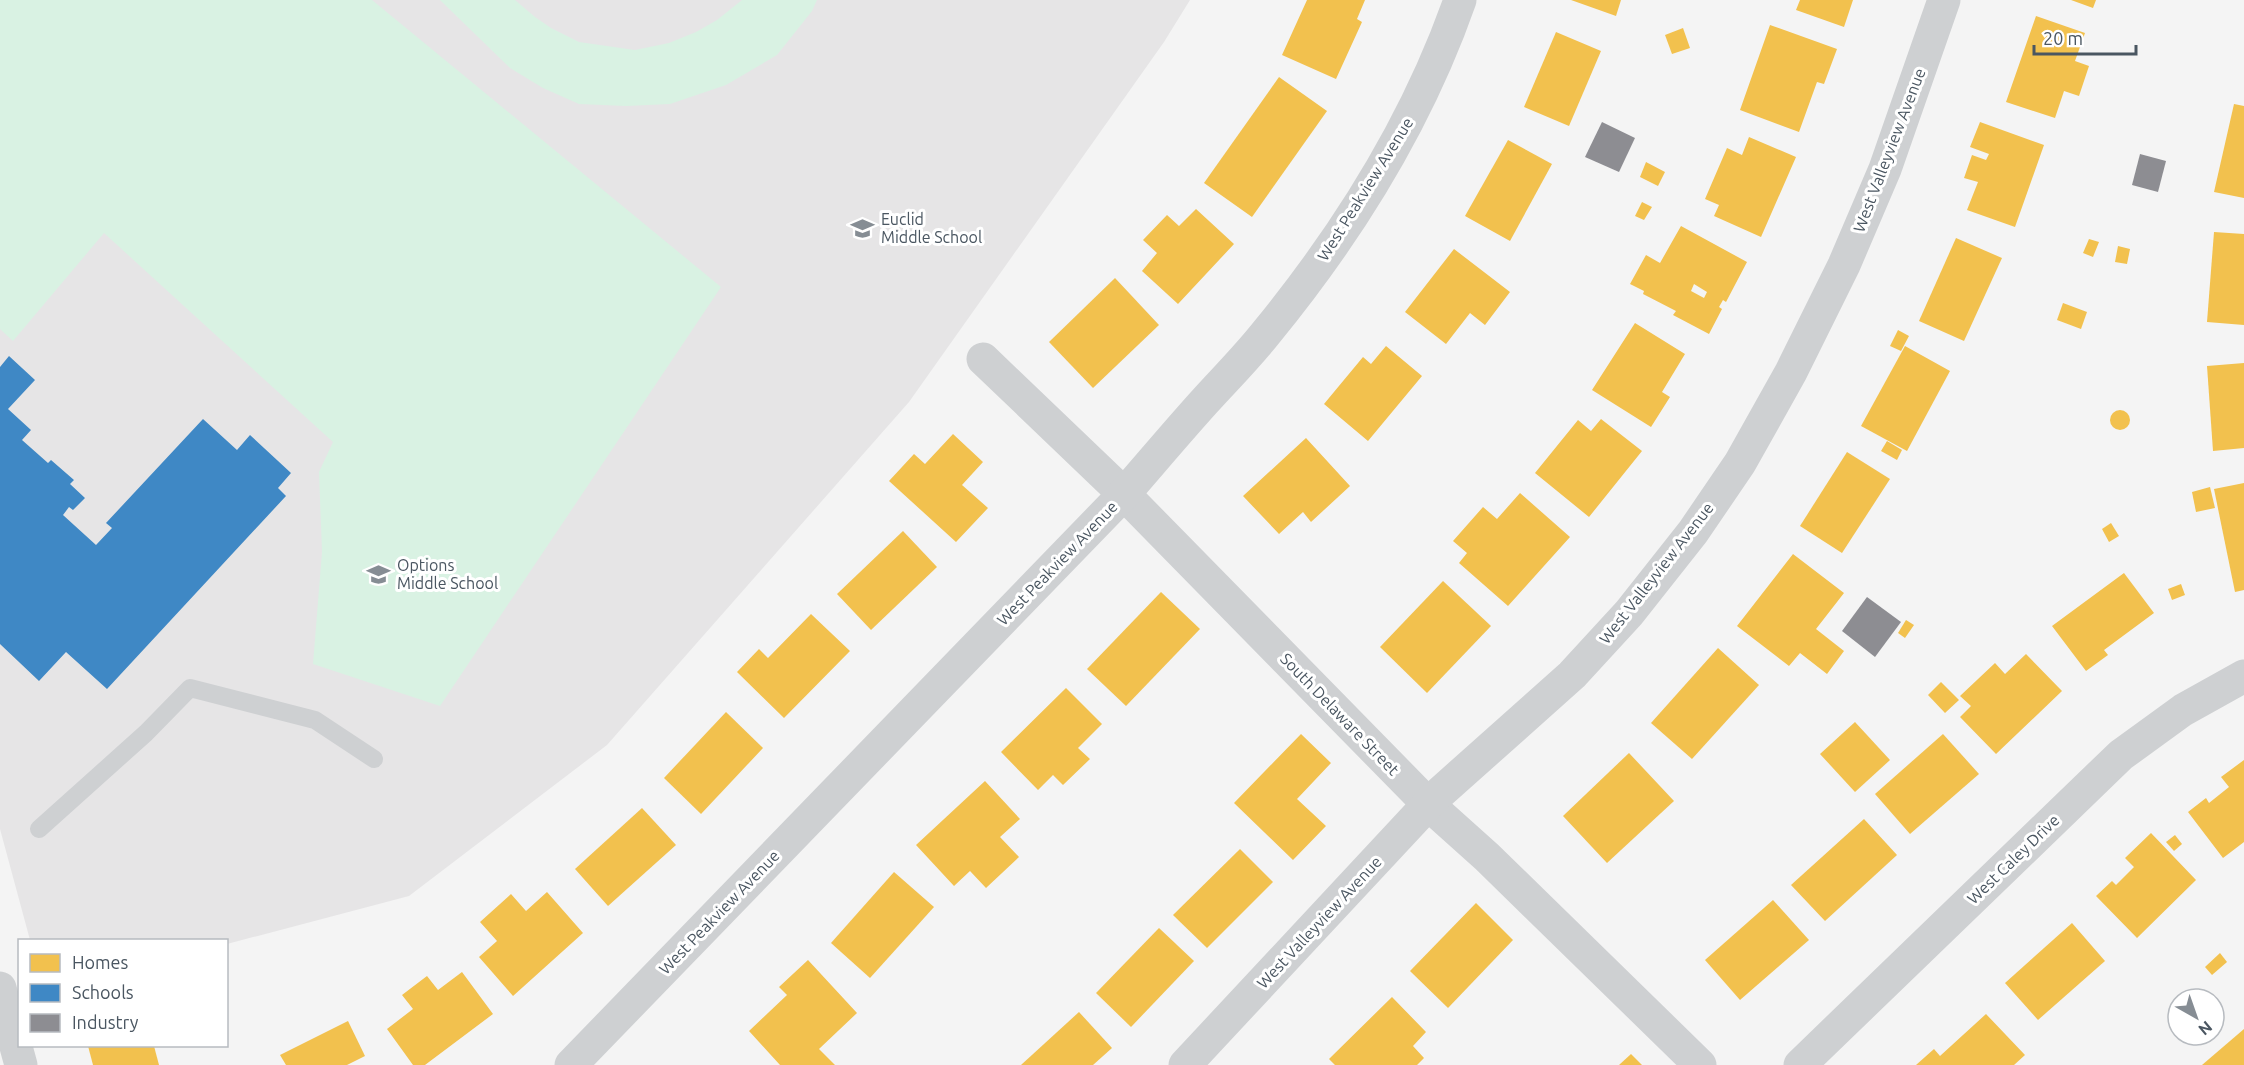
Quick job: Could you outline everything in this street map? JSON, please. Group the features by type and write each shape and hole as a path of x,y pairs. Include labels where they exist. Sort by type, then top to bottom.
{"street":[{"name":"West Peakview Avenue","path":"571,1065 1124,494 1265,335 1322,261 1373,182 1411,117 1443,48 1460,0"},
{"name":"West Valleyview Avenue","path":"1185,1065 1433,799 1572,675 1629,613 1693,532 1740,463 1791,372 1844,266 1885,169 1944,0"},
{"name":"South Delaware Street","path":"983,359 1124,494 1428,806 1487,857 1700,1065"},
{"name":"West Caley Drive","path":"1800,1065 2121,755 2183,710 2244,676"},
{"path":"0,988 21,1065"}],"lane":[{"path":"39,829 146,733 190,688 315,720 374,759"}],"shaded area":[{"name":"Options Middle School","path":"0,0 1190,0 1164,42 909,402 607,745 409,896 228,944 228,939 30,939 0,829"}],"green space":[{"path":"0,0 372,0 721,287 440,706 313,664 322,552 319,472 333,442 104,233 13,341 0,329"},
{"path":"440,0 515,0 551,28 579,42 635,50 669,43 696,32 717,20 742,0 817,0 812,11 777,55 726,85 670,104 626,106 579,104 543,88 510,68"}],"building: Homes":[{"path":"1307,0 1365,0 1357,19 1362,22 1336,79 1282,55"},
{"path":"1571,0 1621,0 1616,16"},
{"path":"1800,0 1853,0 1844,27 1796,10"},
{"path":"2071,0 2096,0 2093,8"},
{"path":"2036,16 2085,33 2075,61 2089,66 2079,96 2064,91 2055,118 2006,102"},
{"path":"1770,25 1837,49 1824,84 1817,82 1799,132 1740,110"},
{"path":"1683,28 1690,48 1672,54 1665,35"},
{"path":"1556,32 1601,51 1569,126 1524,107"},
{"path":"1279,77 1327,111 1252,217 1204,183"},
{"path":"2234,104 2244,106 2244,198 2214,192"},
{"path":"1980,122 2044,145 2015,227 1967,210 1978,182 1964,178 1972,155 1986,160 1989,154 1970,147"},
{"path":"1749,137 1796,157 1761,237 1714,216 1719,205 1705,199 1727,148 1742,155"},
{"path":"1508,140 1552,164 1510,241 1465,216"},
{"path":"1646,162 1665,172 1658,186 1640,177"},
{"path":"1642,202 1652,207 1644,220 1635,216"},
{"path":"1196,209 1234,244 1178,304 1142,271 1157,253 1143,240 1167,215 1179,226"},
{"path":"1681,226 1747,262 1726,302 1723,300 1719,307 1722,309 1709,334 1673,315 1676,311 1643,294 1644,291 1630,284 1646,255 1660,263","holes":["1694,284 1707,292 1704,298 1691,291"]},
{"path":"2214,232 2244,234 2244,325 2207,322"},
{"path":"1956,238 2002,258 1964,341 1919,321"},
{"path":"2089,239 2099,242 2093,257 2083,253"},
{"path":"2118,246 2130,249 2127,264 2115,262"},
{"path":"1454,249 1510,292 1485,325 1470,313 1446,344 1405,312"},
{"path":"1115,278 1159,325 1093,388 1049,342"},
{"path":"2063,303 2087,312 2081,329 2057,320"},
{"path":"1635,323 1685,354 1662,392 1670,397 1651,427 1592,390"},
{"path":"1898,330 1909,336 1901,351 1890,346"},
{"path":"1386,346 1422,376 1368,441 1324,404 1363,357 1371,364"},
{"path":"1905,346 1950,371 1907,451 1861,426"},
{"path":"2244,363 2244,448 2213,451 2207,366"},
{"path":"2120,410 2127,413 2130,420 2127,427 2120,430 2113,427 2110,420 2113,413"},
{"path":"1601,419 1642,451 1589,517 1535,473 1578,420 1591,431"},
{"path":"953,434 983,462 962,485 988,508 956,542 889,481 914,454 925,464"},
{"path":"1306,438 1350,486 1311,522 1303,512 1279,534 1243,496"},
{"path":"1887,441 1902,450 1897,460 1881,451"},
{"path":"1847,452 1890,479 1842,553 1800,526"},
{"path":"2244,483 2244,590 2235,592 2214,489"},
{"path":"2210,487 2215,508 2196,512 2192,492"},
{"path":"1520,493 1570,537 1508,606 1459,563 1467,553 1453,541 1483,507 1497,519"},
{"path":"2111,523 2119,536 2109,542 2102,529"},
{"path":"903,531 937,567 871,630 837,594"},
{"path":"1793,554 1844,593 1816,629 1844,651 1827,674 1800,653 1789,666 1737,626"},
{"path":"2124,573 2154,613 2104,650 2108,655 2086,671 2052,626"},
{"path":"1443,581 1491,626 1427,693 1380,647"},
{"path":"2181,584 2185,595 2172,600 2168,589"},
{"path":"1161,592 1200,629 1126,706 1087,669"},
{"path":"811,614 850,651 784,718 737,672 759,649 768,658"},
{"path":"1906,620 1914,625 1905,638 1898,633"},
{"path":"1718,648 1759,685 1692,759 1651,723"},
{"path":"2026,654 2062,691 1996,754 1960,717 1971,706 1960,696 1995,663 2005,674"},
{"path":"1941,682 1959,700 1945,713 1928,695"},
{"path":"1066,688 1102,724 1078,748 1090,759 1063,785 1053,775 1038,790 1001,752"},
{"path":"726,712 763,748 701,814 664,778"},
{"path":"1855,722 1890,760 1855,792 1820,754"},
{"path":"1301,734 1331,763 1297,799 1326,826 1293,860 1234,803"},
{"path":"1943,734 1979,774 1910,834 1875,794"},
{"path":"1629,753 1674,801 1607,863 1563,816"},
{"path":"2244,760 2244,842 2223,858 2188,812 2206,798 2209,803 2229,787 2221,777"},
{"path":"985,781 1020,819 1000,837 1019,857 986,888 970,871 954,886 916,845"},
{"path":"642,808 676,845 608,906 575,869"},
{"path":"1864,819 1897,855 1825,921 1791,885"},
{"path":"2151,833 2196,880 2137,938 2096,896 2112,881 2116,885 2134,867 2125,858"},
{"path":"2175,835 2182,844 2174,851 2166,842"},
{"path":"1240,849 1273,882 1207,948 1173,915"},
{"path":"894,872 934,907 870,978 831,943"},
{"path":"547,892 583,933 513,996 479,957 497,941 480,922 511,894 526,911"},
{"path":"1773,900 1809,940 1740,1000 1705,960"},
{"path":"1476,903 1513,940 1448,1008 1410,971"},
{"path":"2072,923 2105,961 2038,1020 2005,983"},
{"path":"1159,928 1194,961 1131,1027 1096,993"},
{"path":"2220,953 2227,962 2212,975 2205,967"},
{"path":"808,960 857,1013 819,1049 835,1065 780,1065 749,1031 787,995 779,987"},
{"path":"462,972 493,1014 425,1065 413,1065 387,1029 413,1009 402,995 427,976 438,990"},
{"path":"1392,997 1426,1032 1413,1046 1424,1058 1417,1065 1335,1065 1329,1059"},
{"path":"1079,1012 1112,1048 1093,1065 1021,1065"},
{"path":"1986,1014 2025,1055 2014,1065 1916,1065 1934,1049 1940,1056"},
{"path":"348,1021 365,1056 347,1065 286,1065 280,1055"},
{"path":"2244,1029 2244,1065 2202,1065 2226,1047 2226,1044"},
{"path":"88,1047 154,1047 159,1065 93,1065"},
{"path":"1631,1054 1642,1065 1619,1065"}],"building: Schools":[{"path":"9,356 35,380 8,409 31,430 22,440 48,463 51,460 74,480 70,484 85,498 73,510 69,507 63,515 96,545 112,528 106,523 203,419 237,450 250,435 291,473 278,488 286,496 107,689 66,652 39,681 0,644 0,367"}],"building: Industry":[{"path":"1602,122 1635,138 1619,172 1585,157"},
{"path":"2140,154 2166,161 2158,192 2132,185"},
{"path":"1867,597 1901,622 1875,657 1842,631"}],"place":[{"name":"Euclid Middle School","path":"863,228"},
{"name":"Options Middle School","path":"379,574"}]}
